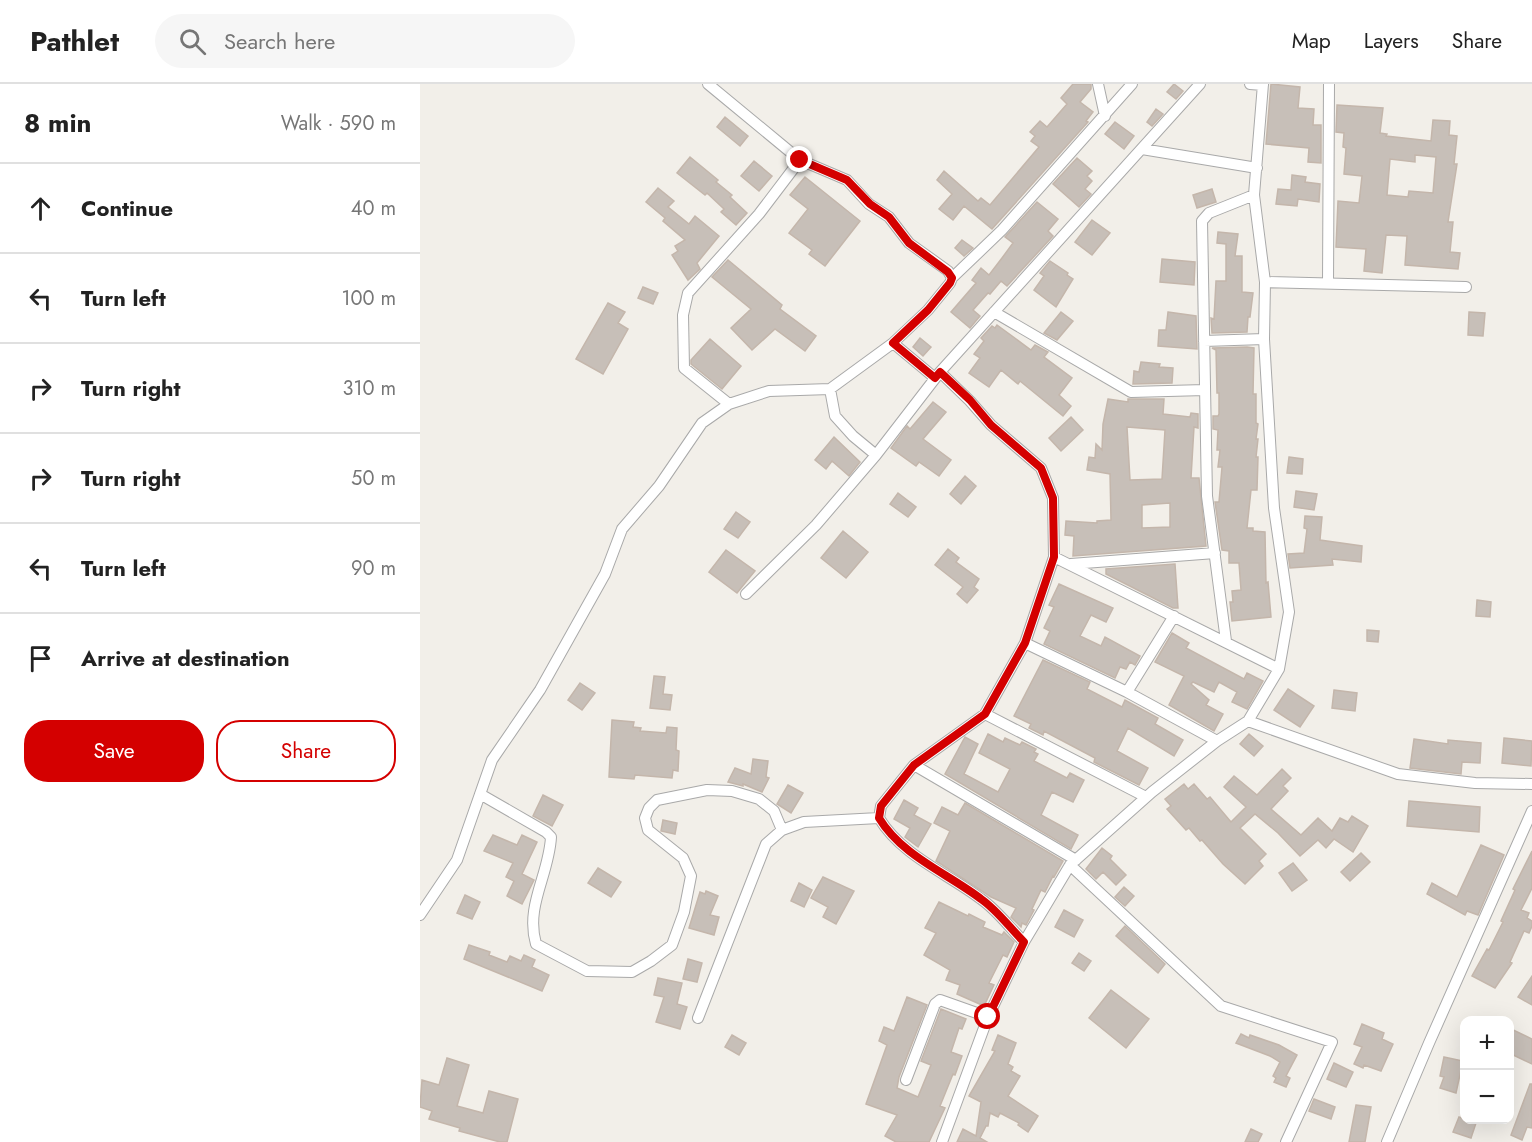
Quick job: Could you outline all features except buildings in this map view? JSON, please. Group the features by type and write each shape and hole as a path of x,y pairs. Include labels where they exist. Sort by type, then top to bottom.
{"street":[{"path":"708,84 800,160 847,180 870,204 889,217 909,243 948,272 952,278"},
{"path":"1098,84 1105,116"},
{"path":"420,915 457,860 492,760 540,690 605,574 622,529 659,486 702,423 729,404 769,391 830,389 893,343 928,310 952,278 1002,230 1132,84"},
{"path":"746,594 816,525 876,455 937,375 1200,84"},
{"path":"942,1142 988,1017 1024,942 1073,862 1146,797 1217,741 1248,721 1279,669 1289,612 1275,508 1264,339 1265,282 1254,195 1263,85 1250,84"},
{"path":"1328,284 1329,84"},
{"path":"1142,149 1257,168"},
{"path":"729,404 684,368 683,315 688,292 759,214 800,160"},
{"path":"1226,641 1207,496 1202,221 1209,213 1254,195"},
{"path":"1265,282 1466,287"},
{"path":"994,312 1131,392 1205,390"},
{"path":"1204,341 1264,339"},
{"path":"893,343 970,400 991,425 1041,468 1053,498 1054,557 1025,643 985,714 914,765 881,806 879,818 885,828 919,858 983,900 1024,942"},
{"path":"830,389 834,416 876,455"},
{"path":"1069,564 1215,553"},
{"path":"1054,557 1279,669"},
{"path":"1127,692 1174,616"},
{"path":"1025,643 1127,692 1217,741"},
{"path":"985,714 1146,797"},
{"path":"1248,721 1398,774 1474,783 1532,784"},
{"path":"914,765 1073,862 1221,1006 1332,1042 1286,1142"},
{"path":"480,794 551,837 533,913 532,929 536,944 587,971 632,972 672,945 684,912 691,876 683,858 648,830 645,818 649,808 657,800 707,790 732,791 759,799 774,811 782,830"},
{"path":"1387,1142 1532,811"},
{"path":"698,1018 766,844 782,830 804,822 879,818"},
{"path":"906,1080 935,1004 940,1000 988,1017"}],"route":[{"path":"800,160 847,180 870,204 889,217 909,243 948,272 952,278 950,283 928,310 893,343 935,378 940,372 970,400 991,425 1041,468 1053,498 1054,557 1025,643 985,714 914,765 881,806 879,818 885,828 919,858 983,900 1024,942 988,1017"}]}
